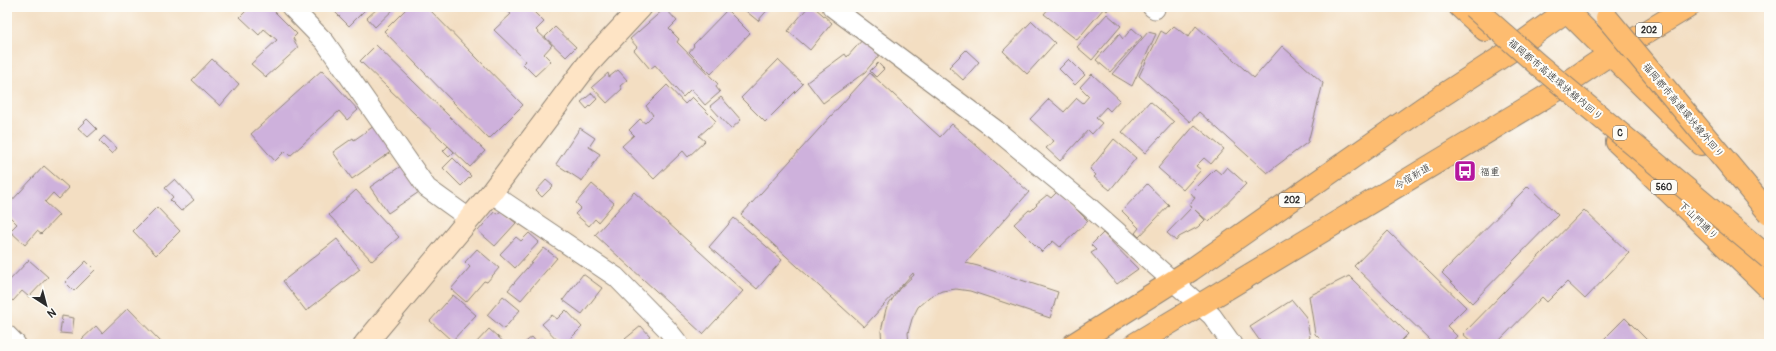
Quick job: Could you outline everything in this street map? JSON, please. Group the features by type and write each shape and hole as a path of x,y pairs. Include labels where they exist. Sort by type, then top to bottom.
{"main road":[{"name":"下山門通り","path":"1460,7 1509,52 1604,130 1769,288"},
{"name":"福岡都市高速環状線内回り","path":"1473,7 1536,63 1769,258"},
{"name":"福岡都市高速環状線外回り","path":"1598,7 1769,213"},
{"name":"今宿新道","path":"1135,344 1555,91 1610,54 1688,7"},
{"name":"202","path":"1074,344 1191,270 1426,106 1509,52 1567,8 1610,54"},
{"path":"1610,54 1769,213"}],"street":[{"path":"291,7 325,42 427,188 470,219"},
{"path":"366,344 491,193 588,64 641,7"},
{"path":"832,7 1002,135 1087,205 1212,316 1232,344"},
{"path":"491,193 616,277 667,329 679,344"},
{"path":"7,335 16,344"}],"building":[{"path":"250,7 270,7 297,34 293,38 298,48 266,77 251,64 277,40 264,29 259,35 240,17"},
{"path":"330,7 368,7 349,26"},
{"path":"379,7 396,7 375,27 367,18"},
{"path":"408,7 427,7 523,105 489,139 384,31"},
{"path":"503,7 529,7 544,22 536,30 552,45 544,54 551,61 535,76 523,64 526,61 494,30 511,14"},
{"path":"741,7 770,7 758,21"},
{"path":"808,7 814,7 832,23 810,50 788,31"},
{"path":"1050,7 1110,7 1107,11 1104,8 1077,40 1044,14"},
{"path":"665,8 677,21 669,29 679,39 677,42 718,84 716,87 720,92 705,105 691,89 683,97 655,65 650,69 634,50 637,47 630,39"},
{"path":"727,10 750,33 711,74 689,52 694,46 693,45"},
{"path":"1107,14 1121,26 1092,60 1077,47"},
{"path":"1032,21 1055,43 1027,74 1003,51"},
{"path":"1174,26 1188,37 1196,26 1254,78 1282,46 1323,83 1308,142 1267,173 1199,112 1190,122 1139,76 1161,31 1166,34"},
{"path":"555,27 576,47 566,57 545,37"},
{"path":"1132,28 1142,37 1110,72 1096,60 1119,34 1123,39"},
{"path":"1148,32 1156,34 1132,86 1112,74"},
{"path":"864,38 881,53 865,72 823,103 807,82 845,54 847,57"},
{"path":"376,45 485,151 470,167 360,61"},
{"path":"966,50 979,62 963,80 949,67"},
{"path":"212,59 239,84 220,106 192,80"},
{"path":"1069,59 1085,75 1075,85 1059,69"},
{"path":"778,60 803,84 765,122 741,98"},
{"path":"878,63 884,69 876,77 870,71"},
{"path":"322,70 358,110 347,120 339,111 290,156 285,151 275,161 251,134"},
{"path":"618,70 627,80 620,86 622,89 607,103 592,87 608,73 609,77"},
{"path":"870,73 940,137 952,124 1029,192 966,263 1058,292 1050,318 970,291 956,289 942,291 929,297 918,307 912,319 908,333 909,344 882,344 881,331 886,309 899,289 914,275 913,273 864,327 741,215"},
{"path":"1092,74 1120,100 1110,111 1106,107 1096,118 1102,123 1092,134 1088,130 1060,161 1046,148 1054,141 1030,119 1049,99 1064,112 1077,98 1083,103 1089,96 1080,87"},
{"path":"667,85 685,104 692,97 716,121 699,136 705,141 688,157 683,151 654,179 622,146 634,135 629,130 640,119 645,123 653,115 646,106"},
{"path":"592,93 597,99 587,109 581,102"},
{"path":"721,97 741,120 731,129 710,106"},
{"path":"1150,101 1174,122 1145,153 1122,132"},
{"path":"87,119 97,129 88,137 78,128"},
{"path":"1195,125 1224,149 1211,164 1204,158 1196,166 1201,170 1183,190 1158,168"},
{"path":"374,126 392,151 352,179 333,152"},
{"path":"580,128 595,138 589,147 600,154 582,181 556,164"},
{"path":"104,136 117,148 112,154 99,141"},
{"path":"1114,139 1136,158 1110,190 1094,177 1096,175 1090,169"},
{"path":"448,146 454,152 449,157 443,151"},
{"path":"453,158 471,176 461,186 443,168"},
{"path":"44,166 69,188 59,199 53,193 45,202 59,215 41,234 37,231 25,245 10,231 17,224 7,214 7,206"},
{"path":"401,166 419,192 388,213 370,187"},
{"path":"1227,167 1246,184 1209,222 1195,210 1205,220 1198,227 1179,237 1176,241 1167,233 1192,207 1189,205 1195,198 1191,193 1215,169 1221,174"},
{"path":"175,179 194,200 181,211 170,200 173,197 165,188"},
{"path":"546,180 553,186 542,197 536,191"},
{"path":"592,184 614,203 598,222 595,219 589,226 575,214 581,208 576,203"},
{"path":"1147,184 1169,205 1139,237 1135,233 1139,228 1122,211"},
{"path":"1528,186 1558,215 1472,303 1442,273"},
{"path":"356,190 399,237 372,261 329,215"},
{"path":"1058,191 1088,221 1060,247 1053,241 1042,252 1014,224 1029,210 1031,211 1037,205 1036,204 1047,195 1051,198"},
{"path":"634,192 743,291 703,334 595,235"},
{"path":"157,207 180,231 156,255 133,231"},
{"path":"1584,210 1629,253 1585,299 1567,282 1547,302 1542,297 1496,344 1474,344 1463,334"},
{"path":"501,211 516,223 495,246 478,231 494,212 497,214"},
{"path":"734,218 782,260 757,289 709,247"},
{"path":"1388,231 1466,307 1447,326 1457,336 1450,344 1434,344 1354,266"},
{"path":"529,233 539,242 515,268 500,254 516,237 521,241"},
{"path":"1103,233 1138,269 1117,284 1091,253 1096,250 1091,245"},
{"path":"337,239 360,269 306,311 283,281"},
{"path":"544,248 557,258 521,300 508,290"},
{"path":"477,249 499,268 487,282 484,281 466,302 451,289 470,267 465,262"},
{"path":"29,260 48,277 29,297 22,291 13,301 7,296 7,283"},
{"path":"86,261 95,270 74,291 65,282"},
{"path":"583,274 602,288 582,314 563,300"},
{"path":"1349,276 1408,334 1398,344 1325,344 1315,334 1309,296"},
{"path":"453,295 476,315 452,341 430,321"},
{"path":"503,296 520,310 504,329 487,315"},
{"path":"1292,300 1306,317 1310,337 1300,344 1262,344 1250,327"},
{"path":"128,308 161,342 160,344 86,344 82,339 96,326 102,333"},
{"path":"566,310 582,327 565,344 561,344 542,324 552,315 557,319"},
{"path":"62,316 74,318 72,334 60,333"},
{"path":"1625,318 1651,344 1599,344"},
{"path":"641,326 650,336 640,344 629,344 625,339"},
{"path":"489,329 506,344 475,344"},
{"path":"532,337 538,344 523,344"},
{"path":"542,340 546,344 538,344"}],"place":[{"name":"福重","path":"1465,171"}]}
